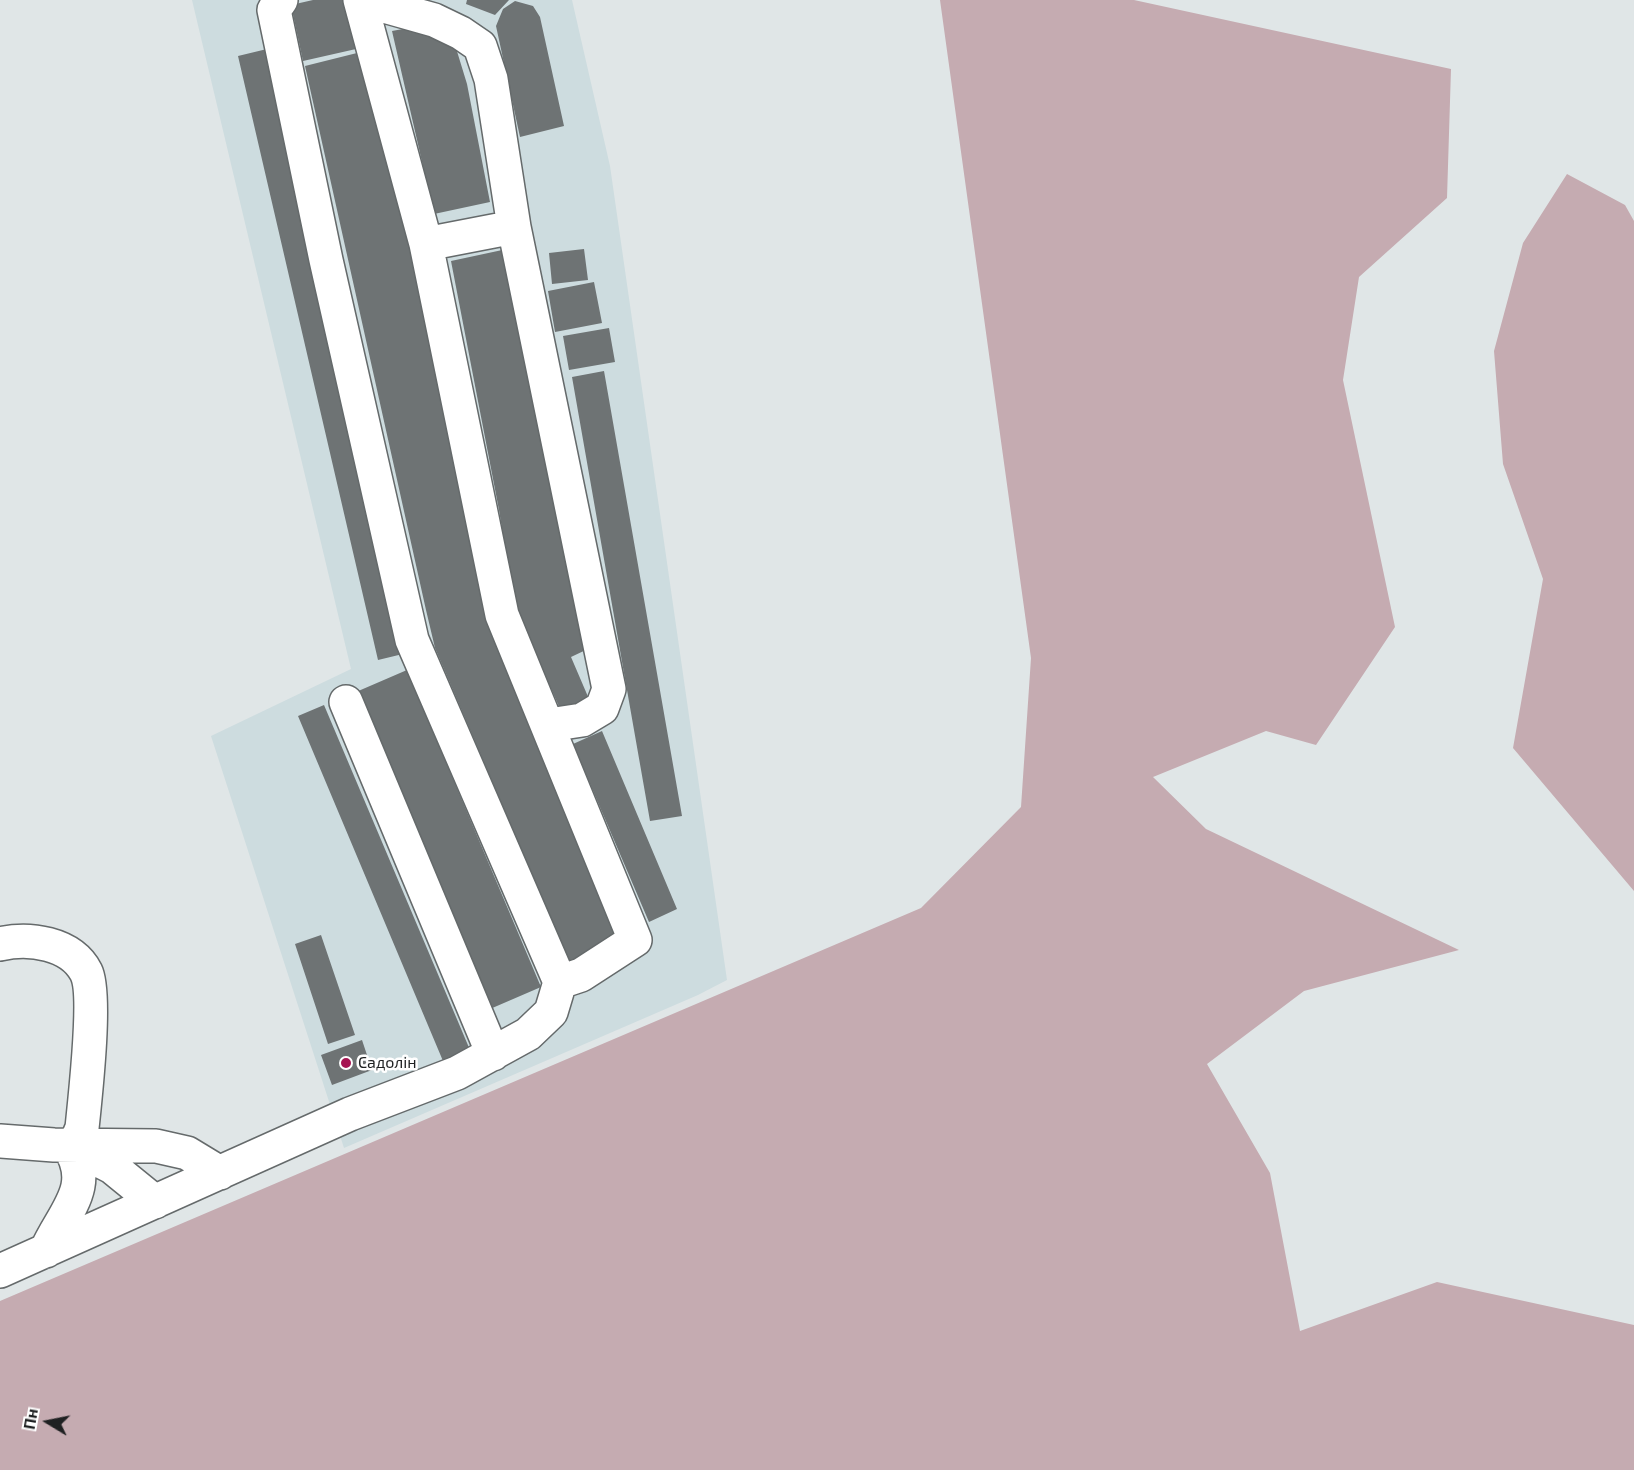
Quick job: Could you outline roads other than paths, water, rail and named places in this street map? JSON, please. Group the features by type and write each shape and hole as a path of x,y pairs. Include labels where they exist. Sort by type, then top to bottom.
{"lane":[{"path":"0,1271 350,1114 457,1073 528,1034 551,1012 560,982 412,640 326,260 274,10 281,0"},
{"path":"362,0 426,244 502,615 549,725 635,940 581,975 560,982"},
{"path":"362,0 434,20 461,33 480,46 491,79 514,227 609,689 602,708 582,720 549,725"},
{"path":"426,244 514,227"},
{"path":"346,702 493,1054"},
{"path":"0,944 19,941 51,945 68,953 87,974 90,1015 82,1128 77,1140 68,1146"},
{"path":"0,1141 68,1146 128,1145 175,1150 200,1158 220,1173"},
{"path":"68,1146 98,1158 155,1202"},
{"path":"46,1251 80,1186 81,1172 77,1159 68,1146"}],"place":[{"name":"Садолін","path":"346,1063"}]}
